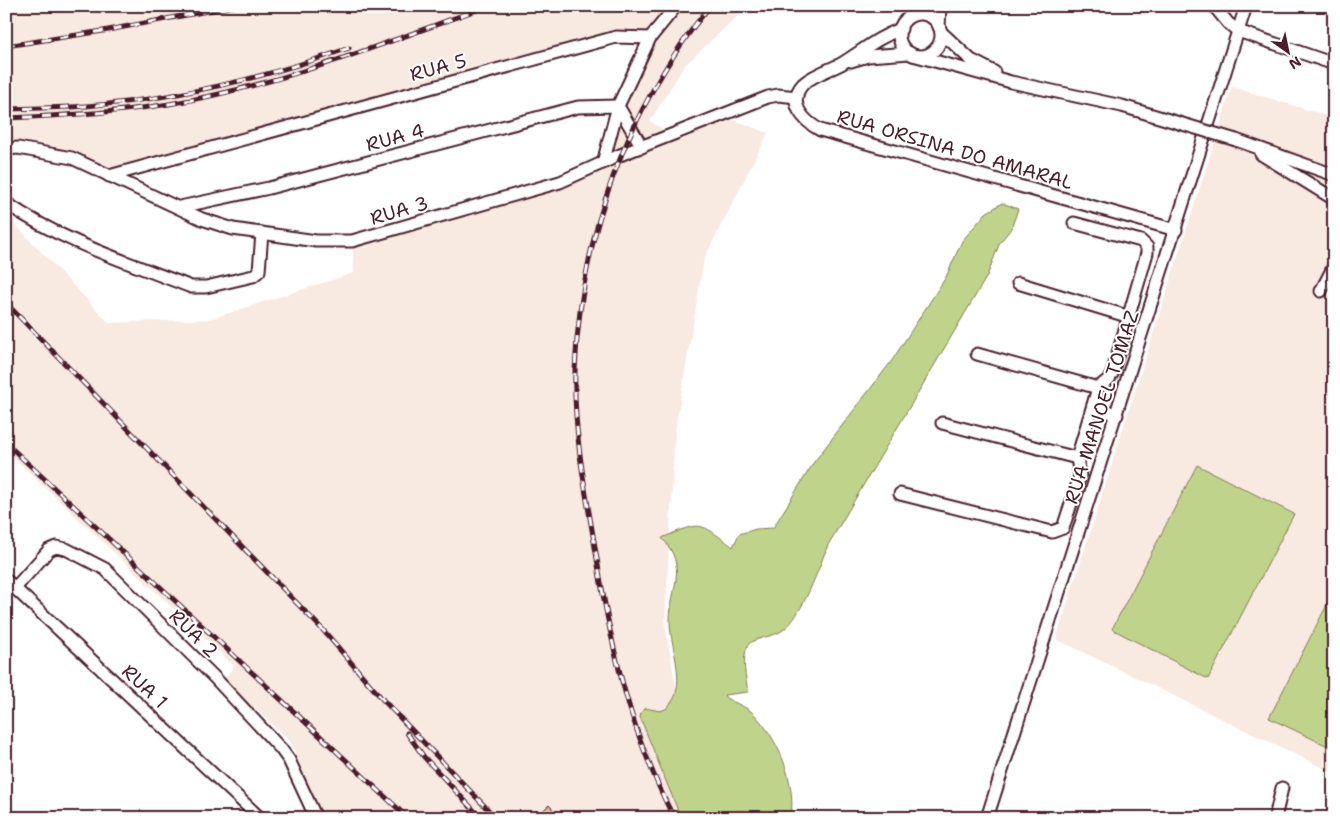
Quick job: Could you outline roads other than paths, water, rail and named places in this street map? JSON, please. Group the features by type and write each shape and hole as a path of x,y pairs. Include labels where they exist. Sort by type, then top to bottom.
{"street":[{"path":"603,163 618,106 650,38 676,6"},
{"path":"910,6 903,24 900,40 912,54 1011,82 1122,106 1242,142 1334,175"},
{"path":"840,64 868,56 927,55 934,51 941,39 940,6"},
{"path":"1214,6 1228,23 1238,31 1334,64"},
{"name":"RUA MANOEL TOMAZ","path":"987,818 1246,6"},
{"path":"797,97 804,84 920,14 935,20 940,29 971,60 1011,82"},
{"name":"RUA 5","path":"109,176 616,37 650,38"},
{"name":"RUA 3","path":"6,149 18,148 72,158 180,207 202,219 218,224 316,241 352,242 560,182 734,109 768,97 778,95 797,97"},
{"name":"RUA ORSINA DO AMARAL","path":"797,97 800,114 807,122 820,130 1176,230"},
{"path":"618,106 642,147"},
{"name":"RUA 4","path":"180,207 269,188 578,107 618,106"},
{"path":"1242,142 1334,199"},
{"path":"6,203 35,223 65,238 191,287 206,287 253,276 259,271 262,233"},
{"path":"900,494 1052,532 1057,532 1063,528 1080,476 1077,458 1098,388 1112,374 1147,253 1147,247 1141,240 1074,223"},
{"path":"1321,291 1334,266"},
{"path":"1018,283 1130,316"},
{"path":"977,354 1098,388"},
{"path":"1093,406 1117,415"},
{"path":"942,424 1077,458"},
{"name":"RUA 2","path":"15,588 49,550 56,547 66,549 105,569 214,677 281,748 289,760 316,818"},
{"name":"RUA 1","path":"6,580 260,818"},
{"path":"1275,818 1282,788"}],"railway":[{"path":"6,46 103,31 234,6"},
{"path":"6,118 128,110 210,96 290,75 369,49 487,6"},
{"path":"674,818 659,787 635,724 609,627 578,442 575,371 579,321 586,272 598,224 613,177 632,132 654,88 680,46 710,6"},
{"path":"6,109 86,106 153,98 252,78 349,48"},
{"path":"6,303 323,630 384,701 496,818"},
{"path":"6,443 408,818"},
{"path":"407,733 424,757 481,818"}]}
